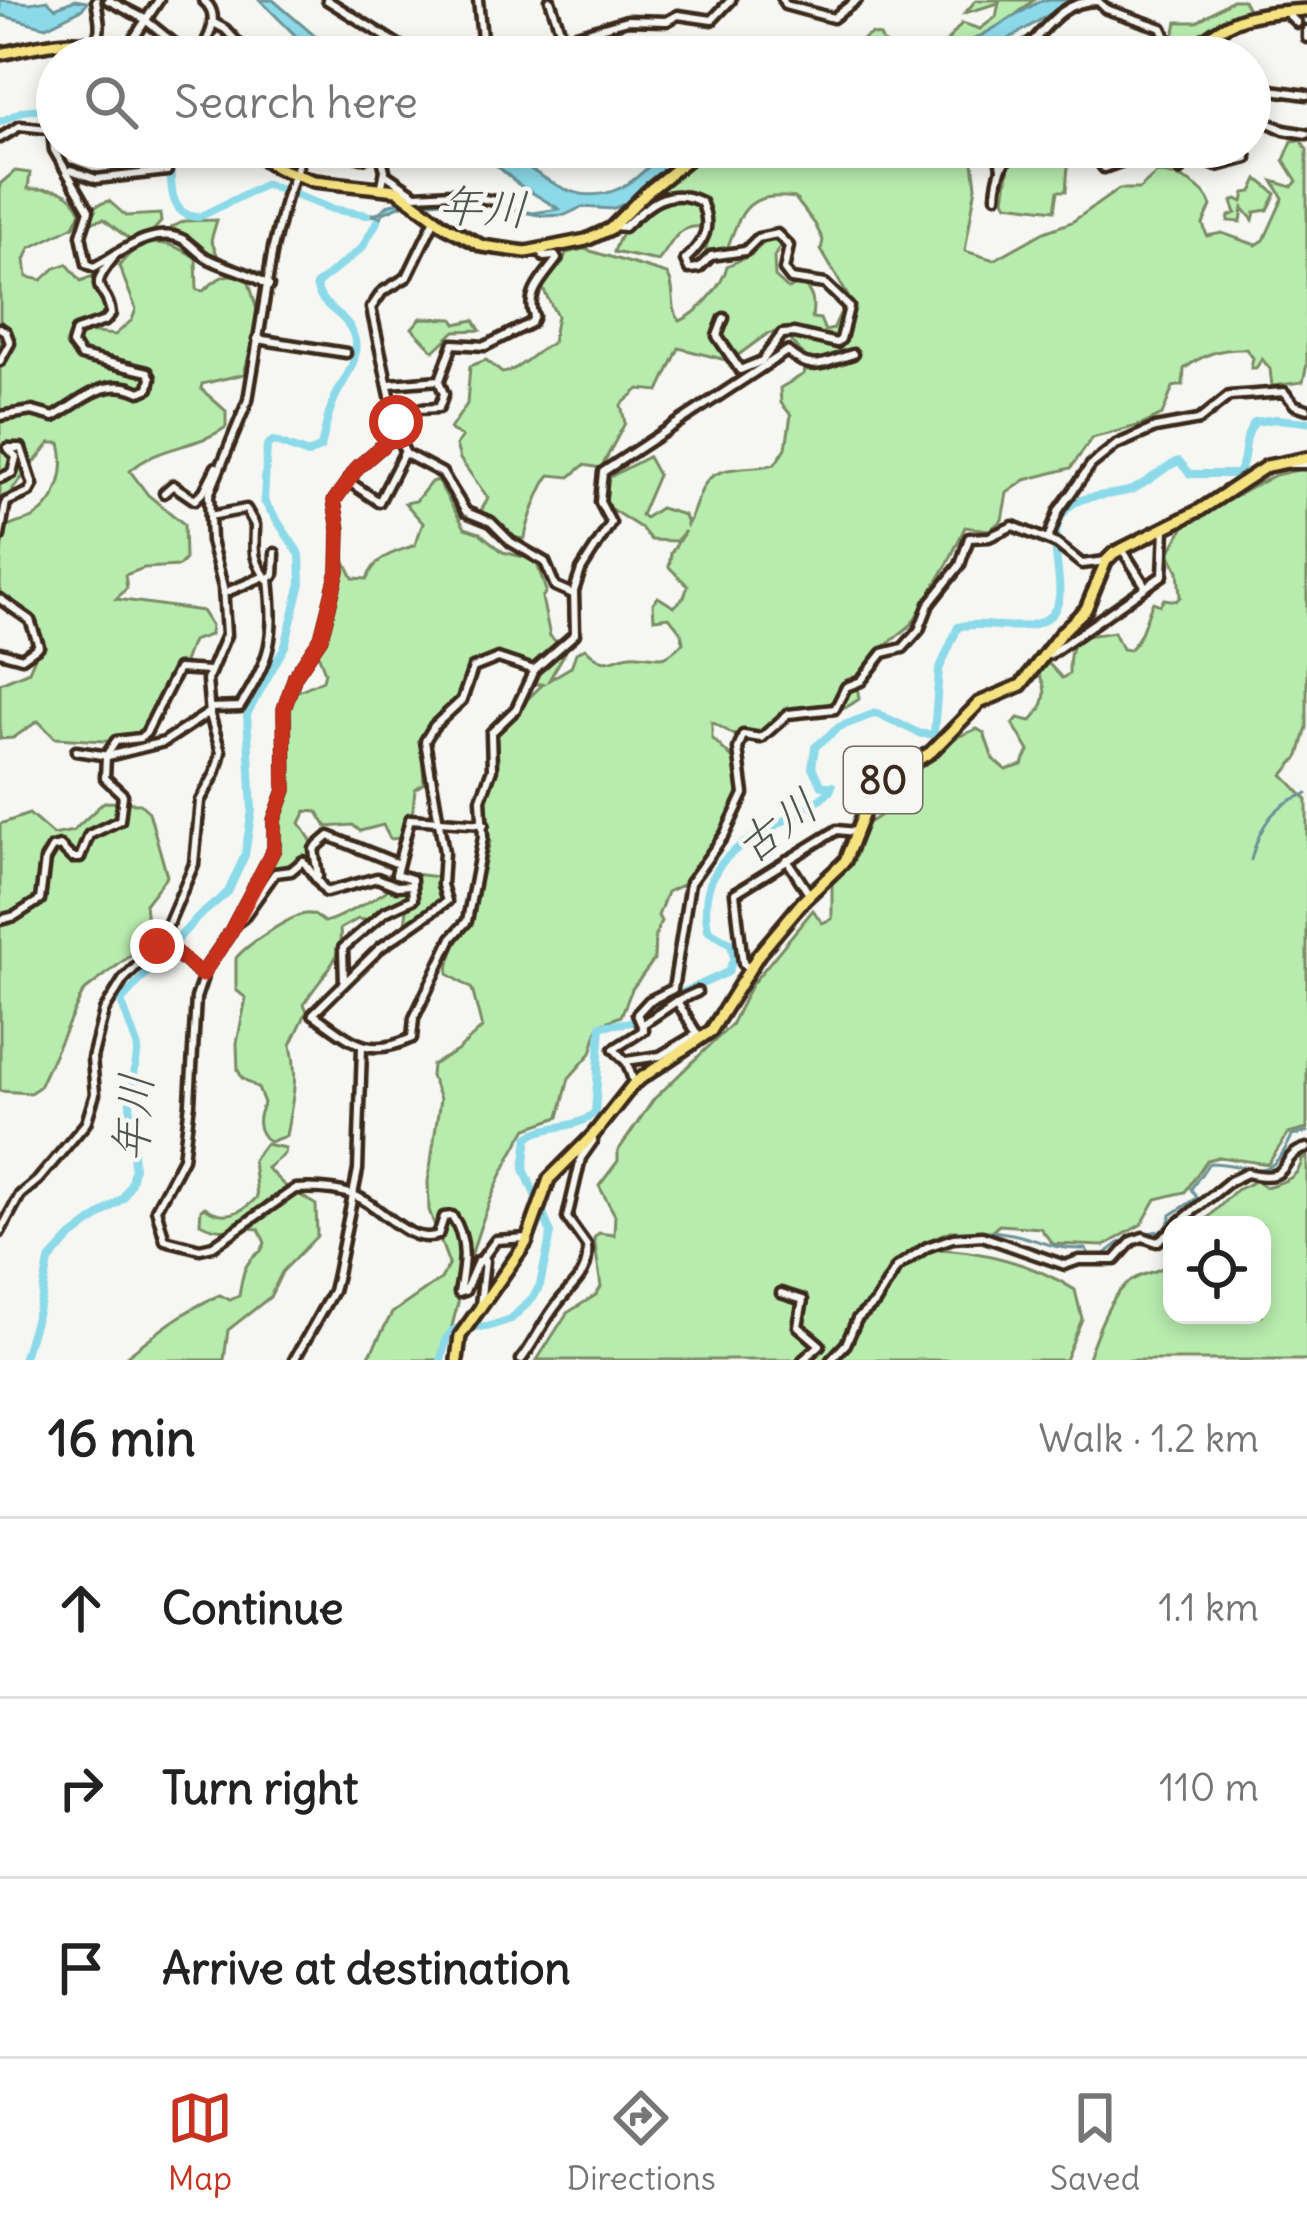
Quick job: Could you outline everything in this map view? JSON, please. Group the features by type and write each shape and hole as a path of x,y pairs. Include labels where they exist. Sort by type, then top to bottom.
{"main road":[{"path":"1211,36 1230,21 1259,13 1307,12"},
{"path":"0,54 36,47"},
{"path":"274,168 291,181 341,185 384,180 435,219 491,249 541,251 586,241 614,226 677,168"},
{"name":"80","path":"457,1360 458,1340 528,1238 549,1179 634,1083 711,1031 749,970 809,894 841,867 868,798 879,783 931,752 979,703 1015,690 1092,600 1106,561 1217,500 1267,466 1307,461"}],"street":[{"path":"96,0 102,22 97,36"},
{"path":"108,0 166,36"},
{"path":"137,36 159,0"},
{"path":"202,0 212,8 205,36"},
{"path":"326,0 384,36"},
{"path":"478,0 482,36"},
{"path":"550,0 563,36"},
{"path":"577,36 627,20 667,21 678,15 712,20 730,0"},
{"path":"783,0 785,5 833,18 857,0"},
{"path":"1037,36 1040,27 1088,1 1162,28 1166,36"},
{"path":"1285,11 1297,22"},
{"path":"212,22 232,36"},
{"path":"1271,90 1307,95"},
{"path":"1271,125 1307,134"},
{"path":"0,139 20,126 36,128"},
{"path":"69,169 96,179 167,172 167,168"},
{"path":"0,1232 20,1195 86,1123 95,1094 92,1058 104,1011 123,980 163,942 194,864 200,801 221,758 210,710 209,670 225,643 224,593 211,541 209,495 248,400 273,248 296,168"},
{"path":"382,168 384,180 416,195 453,193 500,202"},
{"path":"1001,168 1002,172"},
{"path":"996,196 1003,168"},
{"path":"69,169 89,210 81,235 87,265 94,267 142,241 169,236 183,240 210,260 250,272 269,286"},
{"path":"614,226 624,227 659,198 687,195 701,202 707,219 704,242 685,260 689,269 699,268 711,256 745,251 758,238 777,234 789,246 784,270 791,279 825,284 849,307 837,343 782,334 759,363 740,370 717,336 724,318"},
{"path":"435,219 407,277 382,292 371,308 404,453 438,470 466,512 491,523 505,538 545,562 555,586 573,594"},
{"path":"394,410 439,408 444,391 439,381 453,344 485,346 532,321 530,300 557,259 541,251"},
{"path":"0,416 32,411 54,416 105,387 121,385 140,392 149,388 152,378 148,372 81,356 72,344 76,332 111,314 98,282 113,258"},
{"path":"0,328 7,332 10,343 0,361"},
{"path":"257,339 346,353"},
{"path":"534,670 501,658 473,668 460,704 431,730 425,745 447,901 410,923 313,1014 362,1047 384,1049 412,1038 414,1018 452,938 467,921 484,824 481,799 490,778 491,733 516,709 534,670 575,634 573,594 581,570 611,523 600,502 603,472 787,351 800,363 819,367 853,354"},
{"path":"389,384 439,381"},
{"path":"1048,539 1059,510 1091,465 1127,439 1198,420 1235,394 1285,392 1292,404 1307,409"},
{"path":"397,433 365,460 334,501 340,554 335,589 321,638 295,676 284,709 285,790 274,820 274,849 202,975 194,1007 193,1073 183,1158 156,1209 162,1238 207,1248 290,1192 306,1189 354,1195 427,1239 438,1234 444,1217 452,1216 465,1253 459,1293 466,1291 496,1240 528,1238"},
{"path":"0,455 20,447 33,485 29,492 6,502 0,536"},
{"path":"0,478 12,473 16,464 8,448"},
{"path":"348,481 379,502 404,453"},
{"path":"164,493 173,484 195,500 220,466"},
{"path":"76,751 106,756 164,742 210,710 241,706 274,632 267,578 255,562 251,545 255,525 246,509 210,516"},
{"path":"634,1083 626,1061 614,1049 644,1030 641,1020 650,1001 673,988 690,884 725,834 745,794 740,738 747,733 761,738 779,719 796,712 836,709 847,687 861,681 883,653 904,648 922,627 929,604 960,565 968,539 989,537 1013,526 1058,544 1082,564 1106,561"},
{"path":"1041,660 1163,575 1165,527"},
{"path":"1122,549 1144,584"},
{"path":"224,593 274,575 275,553"},
{"path":"1120,568 1128,561"},
{"path":"0,599 29,620 39,646 22,658 0,652"},
{"path":"0,920 40,900 45,860 52,848 60,846 80,858 89,835 122,818 123,795 105,778 106,756 116,741 146,733 178,669 209,670"},
{"path":"344,983 343,948 385,912 413,899 412,879 398,877 408,821 484,824"},
{"path":"749,970 743,963 734,894 837,830 856,832"},
{"path":"318,880 314,849 329,836 398,864"},
{"path":"788,860 809,894"},
{"path":"236,922 275,873 291,871 304,861 326,892 377,878 398,886 412,885"},
{"path":"163,942 202,975"},
{"path":"641,1020 698,992"},
{"path":"626,1061 660,1056 697,1035 677,1001"},
{"path":"294,1360 333,1291 354,1195 362,1047"},
{"path":"521,1360 583,1273 587,1246 567,1218 580,1158 606,1117"},
{"path":"1188,1216 1230,1181 1247,1173 1266,1179 1296,1151 1307,1148"},
{"path":"831,1360 847,1344 857,1319 875,1303 898,1267 926,1246 982,1236 1065,1265 1078,1260 1114,1260 1137,1239 1157,1242 1163,1237"},
{"path":"480,1306 482,1259"},
{"path":"781,1293 803,1300 798,1326 820,1345 803,1360"}],"green space":[{"path":"976,0 1034,0 980,36 951,36 962,23 980,29 996,17 999,3 965,13"},
{"path":"1232,0 1243,0 1248,9 1201,36 1174,36 1177,22 1197,22"},
{"path":"1301,140 1307,150 1307,364 1303,382 1272,386 1270,369 1262,359 1251,368 1253,358 1246,349 1198,359 1184,369 1183,385 1173,387 1162,415 1092,438 1071,468 1025,480 1007,493 1002,520 990,530 965,527 911,625 875,654 856,678 859,699 831,713 783,717 762,737 746,733 738,737 712,722 712,738 739,765 744,792 726,831 688,882 667,892 658,916 654,960 632,989 621,1016 599,1025 591,1053 569,1078 559,1117 527,1128 511,1156 476,1240 443,1360 367,1360 392,1313 441,1279 449,1264 429,1210 428,1182 440,1099 432,1065 457,1051 482,1028 472,989 448,974 448,968 469,926 490,842 483,799 496,766 495,731 543,684 528,684 523,668 500,656 470,663 453,705 421,743 424,783 415,789 401,838 390,839 383,825 360,831 353,825 327,827 318,812 306,811 300,823 317,850 302,861 271,869 256,892 277,853 274,826 287,800 289,711 294,693 323,680 318,654 339,589 343,557 353,578 367,579 381,560 415,545 423,523 405,503 416,501 437,480 465,528 480,533 503,552 536,560 546,591 542,598 550,636 566,651 549,680 571,667 576,653 585,648 606,661 630,655 666,656 683,643 681,632 669,617 654,619 653,603 658,597 674,607 684,597 688,586 669,567 671,553 685,531 676,541 651,540 606,506 608,478 648,457 658,475 641,515 645,518 660,508 684,515 687,525 714,475 775,464 786,448 791,415 781,403 780,388 804,374 808,360 782,331 767,334 730,361 679,348 659,391 639,389 621,405 625,423 601,468 584,465 570,477 550,475 525,538 507,534 480,513 488,498 460,459 456,445 462,437 450,429 467,404 470,366 486,360 502,373 552,343 557,316 541,285 566,253 584,249 667,274 680,321 709,298 727,266 751,255 768,239 782,243 774,257 775,277 788,289 801,283 812,299 812,318 820,319 825,331 833,329 848,296 821,250 823,240 815,224 795,198 767,198 749,206 727,249 706,250 704,206 685,192 657,200 621,222 682,168 974,168 976,186 965,251 994,260 1072,222 1119,189 1139,189 1157,173 1181,178 1203,192 1211,206 1203,224 1207,236 1222,233 1256,245 1264,240 1283,198 1273,181 1292,187 1297,181 1284,160 1292,141"},
{"path":"1009,168 1068,168 1066,191 1058,191 1055,210 1007,204"},
{"path":"15,171 30,173 28,189 65,193 81,212 74,226 30,248 25,260 27,277 42,280 67,264 81,281 95,275 104,310 101,317 87,323 85,332 115,335 132,320 136,309 119,266 136,249 155,243 196,258 197,290 228,275 248,279 259,317 244,374 202,384 201,389 226,411 226,427 153,456 130,471 148,495 184,524 185,559 179,566 144,568 125,575 127,588 116,599 202,611 211,625 210,635 192,641 170,695 147,721 148,738 136,743 55,738 38,721 13,738 0,739 0,683 29,671 38,650 33,634 0,592 3,540 7,528 33,518 49,503 59,485 62,464 60,443 50,443 0,499 0,184"},
{"path":"1258,179 1276,194 1268,210 1255,212 1253,220 1243,208 1241,222 1228,221 1236,213 1232,202 1243,202"},
{"path":"685,197 702,207 703,227 680,232 658,261 614,252 625,230 641,214"},
{"path":"109,201 126,216 160,214 161,222 149,235 131,241 104,219 92,222 94,206"},
{"path":"217,220 211,240 219,259 204,254 172,227 185,221"},
{"path":"421,318 453,319 456,324 474,320 480,330 455,331 434,351 412,328"},
{"path":"1307,468 1307,727 1299,756 1283,775 1307,800 1307,1129 1288,1134 1268,1164 1219,1157 1207,1160 1185,1192 1156,1199 1142,1224 1104,1246 1053,1244 1040,1228 999,1225 992,1231 951,1231 929,1240 931,1249 1006,1260 1075,1290 1082,1319 1065,1360 537,1360 567,1313 601,1287 594,1238 599,1233 614,1235 615,1215 599,1186 618,1161 618,1151 654,1099 731,1025 751,985 813,910 822,923 832,919 832,884 852,861 867,823 892,803 930,753 977,729 984,733 993,759 1006,770 1022,765 1029,751 1013,724 1018,718 1031,721 1043,704 1041,666 1049,664 1062,678 1069,674 1073,644 1091,635 1114,632 1122,649 1129,650 1153,602 1160,605 1164,599 1180,597 1178,571 1169,553 1186,523 1275,475"},
{"path":"104,802 139,803 149,812 167,876 145,904 149,941 83,992 39,1087 30,1093 0,1091 0,824 29,814 53,835 73,831"},
{"path":"386,877 439,877 440,901 433,910 405,924 407,910 382,906 369,921 358,919 340,929 338,951 304,1004 307,1011 291,1045 295,1080 286,1136 269,1142 259,1124 264,1103 258,1088 238,1070 237,1043 246,998 236,990 236,958 289,920 309,914 329,921 387,890"},
{"path":"265,1144 285,1148 267,1168 316,1205 317,1236 282,1272 270,1297 228,1330 224,1360 121,1360 193,1308 220,1295 230,1300 239,1296 247,1265 265,1243 259,1229 209,1227 200,1223 201,1209 232,1213 257,1197 253,1160"},
{"path":"1307,1157 1307,1360 1087,1360 1120,1291 1163,1267 1163,1324 1271,1324 1271,1216 1210,1216 1236,1190 1256,1181 1266,1187 1294,1175"}],"water":[{"path":"0,0 47,0 55,8 75,0 87,2 46,27 0,15"},
{"path":"260,0 273,0 315,36 296,36"},
{"path":"1042,0 1073,0 1014,36 981,36"},
{"path":"499,168 529,168 561,187 597,195 618,189 648,168 666,168 625,204 612,209 582,207 565,215 544,216 459,200 404,204 383,213 375,230 378,216 356,214 377,214 390,204 430,196 457,196 533,213 559,209"}],"waterway":[{"path":"0,122 36,109"},
{"path":"171,168 175,202 188,215 199,217 266,184 332,209 367,215"},
{"name":"年川","path":"23,1360 49,1261 71,1237 123,1198 131,1183 130,1102 138,1048 121,1001 196,919 228,892 245,855 252,810 247,714 285,646 301,583 300,555 264,501 267,445 273,441 308,454 321,447 356,349 351,329 322,299 316,285 362,248 377,222"},
{"name":"古川","path":"441,1360 452,1331 511,1319 533,1298 551,1233 524,1169 528,1137 579,1122 595,1112 601,1026 632,1022 728,972 734,958 731,944 708,930 706,900 713,877 744,844 830,791 832,786 822,786 812,768 815,747 839,727 876,713 921,734 934,734 939,670 958,627 1029,625 1050,616 1057,606 1056,535 1059,521 1074,503 1131,490 1179,461 1190,474 1237,474 1255,422 1307,422"},
{"path":"1251,860 1269,818 1307,794"},
{"path":"1101,1258 1131,1237 1166,1230 1171,1215 1197,1198 1191,1189 1209,1163 1268,1167 1292,1136 1307,1132"},
{"path":"884,1278 925,1245 976,1231 1086,1249 1091,1258"}],"route":[{"path":"157,946 161,940 202,975 272,856 274,820 285,790 284,709 295,676 321,638 335,589 340,554 334,501 358,467 397,433 396,422"}]}
